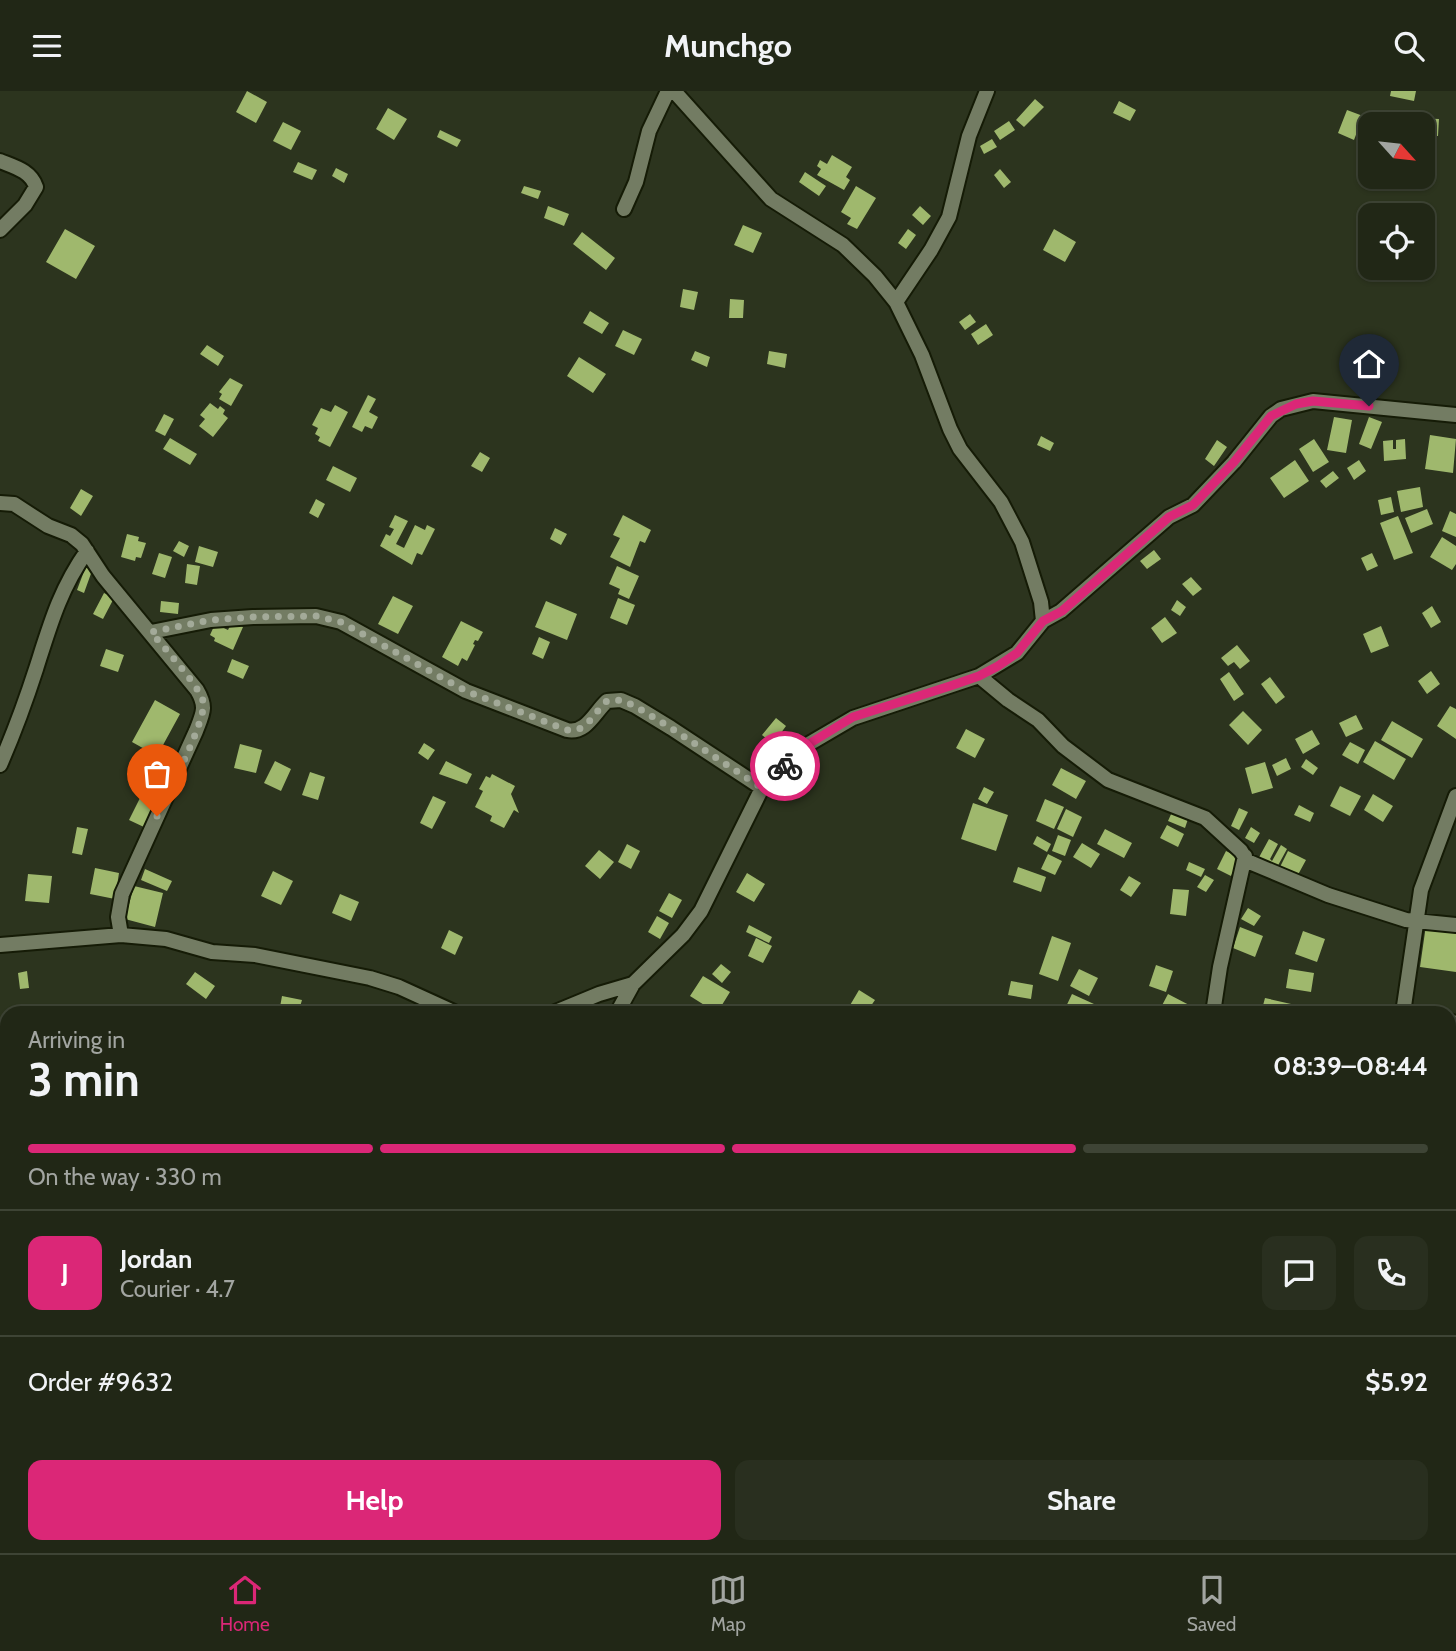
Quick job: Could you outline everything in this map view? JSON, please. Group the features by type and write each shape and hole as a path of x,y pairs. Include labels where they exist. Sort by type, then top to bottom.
{"street":[{"path":"624,209 636,183 649,131 668,91"},
{"path":"674,91 771,198 843,245 875,276 896,302 922,355 960,449 1001,502 1022,542 1041,602 1043,621"},
{"path":"896,302 931,250 949,217 969,136 987,91"},
{"path":"0,161 32,177 36,187 25,205 0,230"},
{"path":"621,1006 633,984 683,935 701,911 762,788 807,745 853,717 979,676 1017,653 1043,621 1062,611 1169,517 1193,505 1234,462 1271,416 1281,409 1313,401 1456,415"},
{"path":"0,503 15,504 48,526 71,535 87,551 103,576 151,632 204,702 203,711 122,894 118,911 121,935"},
{"path":"0,765 36,671 58,600 87,551"},
{"path":"151,632 211,620 253,617 316,616 341,622 466,691 567,730 575,732 582,729 607,701 621,700 671,728 762,788"},
{"path":"979,676 1038,720 1063,745 1108,780 1205,818 1247,861 1328,895 1406,920 1456,925"},
{"path":"1404,1006 1421,890 1456,796"},
{"path":"1214,1006 1245,856"},
{"path":"0,945 121,935 166,939 212,952 255,955 370,978 399,987 441,1006"},
{"path":"570,1006 633,984"}],"building":[{"path":"247,91 267,102 256,123 236,112"},
{"path":"1391,91 1416,91 1414,101 1390,96"},
{"path":"1035,99 1044,107 1024,127 1016,120"},
{"path":"1119,101 1136,110 1130,121 1113,113"},
{"path":"388,108 407,119 394,140 376,129"},
{"path":"1347,110 1358,114 1358,129 1354,140 1338,133"},
{"path":"1435,119 1439,119 1438,136 1435,136"},
{"path":"1009,121 1015,130 1000,140 994,131"},
{"path":"283,122 301,131 291,150 273,141"},
{"path":"440,130 461,140 457,147 437,137"},
{"path":"992,139 997,147 984,154 980,146"},
{"path":"832,155 852,167 846,177 850,180 844,190 817,175 821,169 817,166 820,160 827,164"},
{"path":"298,162 317,170 312,180 293,172"},
{"path":"336,168 348,174 344,183 332,176"},
{"path":"1000,169 1011,182 1004,188 994,175"},
{"path":"805,172 826,186 819,196 799,182"},
{"path":"524,186 541,191 538,199 521,193"},
{"path":"856,186 876,198 857,229 847,224 851,218 841,212"},
{"path":"548,206 569,214 564,226 544,218"},
{"path":"920,206 931,216 923,225 912,215"},
{"path":"743,225 762,233 753,253 734,245"},
{"path":"65,229 95,246 76,279 46,262"},
{"path":"908,229 916,235 906,249 898,243"},
{"path":"1054,229 1076,242 1065,262 1043,250"},
{"path":"582,232 615,258 606,270 573,244"},
{"path":"683,289 698,292 694,310 680,307"},
{"path":"730,299 744,300 743,318 729,318"},
{"path":"590,311 609,323 602,334 583,323"},
{"path":"970,314 976,322 965,330 959,322"},
{"path":"986,324 993,335 978,345 971,334"},
{"path":"623,330 642,339 634,355 615,346"},
{"path":"207,345 224,356 218,366 200,354"},
{"path":"695,351 710,357 707,367 691,360"},
{"path":"769,351 787,354 785,368 767,364"},
{"path":"579,357 606,374 593,393 567,376"},
{"path":"230,378 243,385 231,406 219,399 222,394 219,392"},
{"path":"368,395 376,399 369,412 378,417 372,429 365,426 362,432 352,427"},
{"path":"210,403 225,410 223,414 228,418 213,437 199,426 205,419 200,415"},
{"path":"335,405 348,412 330,447 318,441 320,437 315,434 318,428 312,425 321,408 331,412"},
{"path":"164,414 174,419 165,436 155,431"},
{"path":"1334,417 1352,420 1346,453 1327,450"},
{"path":"1369,417 1382,422 1371,449 1359,444"},
{"path":"1430,435 1456,439 1453,473 1425,469"},
{"path":"1041,436 1054,443 1050,451 1037,445"},
{"path":"170,438 197,454 190,465 163,449"},
{"path":"1314,439 1329,462 1313,472 1299,449"},
{"path":"1405,439 1406,459 1384,461 1383,441 1393,440 1393,449 1396,449 1396,440"},
{"path":"1217,440 1227,447 1214,466 1205,459"},
{"path":"480,452 490,458 482,472 471,466"},
{"path":"1295,460 1309,481 1284,498 1270,478"},
{"path":"1359,460 1366,471 1354,480 1347,468"},
{"path":"333,466 357,478 350,492 326,480"},
{"path":"1333,471 1339,478 1326,488 1320,481"},
{"path":"1420,487 1423,507 1401,512 1397,491"},
{"path":"81,489 93,496 81,516 70,508"},
{"path":"1391,497 1394,512 1381,515 1378,500"},
{"path":"316,499 325,504 318,518 309,513"},
{"path":"1427,509 1433,524 1411,533 1405,518"},
{"path":"1450,511 1456,514 1456,537 1442,531"},
{"path":"395,515 408,521 396,544 404,548 415,525 425,530 427,525 435,529 422,555 417,553 412,565 380,546 386,534 390,536 394,529 389,527"},
{"path":"623,515 651,530 645,543 640,541 630,567 610,557 620,538 613,535"},
{"path":"1398,516 1413,553 1394,560 1380,523"},
{"path":"555,528 567,534 561,545 550,539"},
{"path":"127,534 139,537 138,541 146,543 141,558 136,557 135,561 121,557"},
{"path":"1442,537 1456,546 1456,564 1452,570 1430,557"},
{"path":"179,541 189,546 184,557 173,551"},
{"path":"199,546 218,552 213,567 195,562"},
{"path":"1154,550 1161,559 1147,569 1140,561"},
{"path":"159,553 172,557 165,578 152,574"},
{"path":"1372,553 1378,566 1367,571 1361,558"},
{"path":"187,564 200,566 197,585 185,583"},
{"path":"86,566 93,568 84,593 77,590"},
{"path":"617,566 639,576 629,599 618,594 620,589 609,584"},
{"path":"1191,577 1202,589 1193,596 1182,584"},
{"path":"104,593 114,598 103,619 93,614"},
{"path":"393,596 413,606 398,634 378,624"},
{"path":"618,598 635,605 627,625 610,618"},
{"path":"1177,600 1186,607 1180,616 1171,610"},
{"path":"161,601 179,603 178,614 160,612"},
{"path":"546,601 577,614 567,640 535,627"},
{"path":"1432,606 1441,622 1431,628 1422,613"},
{"path":"1165,617 1177,633 1162,643 1151,628"},
{"path":"461,621 483,632 478,641 475,640 467,661 462,658 458,666 442,657"},
{"path":"232,622 243,627 233,650 214,641 215,638 210,635 215,624 228,630"},
{"path":"1381,626 1389,646 1371,653 1363,634"},
{"path":"539,637 550,642 543,659 532,654"},
{"path":"1237,645 1250,661 1240,669 1234,662 1228,666 1221,658"},
{"path":"106,649 124,655 118,672 100,666"},
{"path":"232,659 249,666 243,679 227,672"},
{"path":"1431,671 1440,684 1427,694 1418,681"},
{"path":"1229,672 1244,694 1234,701 1220,679"},
{"path":"1270,677 1285,697 1276,704 1261,684"},
{"path":"155,700 180,714 157,756 132,742"},
{"path":"1450,706 1456,709 1456,739 1437,726"},
{"path":"1243,711 1262,730 1248,745 1229,725"},
{"path":"1356,715 1363,729 1346,737 1339,723"},
{"path":"776,718 786,726 773,744 762,735"},
{"path":"1392,721 1423,739 1412,758 1381,740"},
{"path":"966,729 985,739 975,758 956,748"},
{"path":"1312,730 1320,744 1303,754 1295,739"},
{"path":"1375,741 1406,759 1394,780 1363,762"},
{"path":"1350,742 1365,750 1358,764 1342,755"},
{"path":"424,743 435,750 428,760 418,753"},
{"path":"240,744 262,750 256,773 234,768"},
{"path":"1286,758 1291,769 1277,776 1272,765"},
{"path":"1306,759 1318,768 1313,775 1301,767"},
{"path":"275,761 291,769 281,791 264,783"},
{"path":"446,761 472,774 467,784 439,774"},
{"path":"1265,762 1273,788 1252,794 1245,768"},
{"path":"1061,768 1086,781 1076,799 1052,785"},
{"path":"310,772 325,777 318,800 302,795"},
{"path":"492,774 515,786 511,794 519,813 514,810 504,828 490,821 492,816 475,807 483,791 479,789 486,776 490,778"},
{"path":"150,778 166,786 146,828 129,820"},
{"path":"1340,786 1361,796 1350,816 1330,806"},
{"path":"984,787 994,792 987,804 978,799"},
{"path":"1373,794 1393,806 1383,822 1364,810"},
{"path":"433,796 446,802 432,829 420,823"},
{"path":"1045,799 1064,807 1054,829 1036,821"},
{"path":"973,803 1008,815 996,851 961,839"},
{"path":"1299,805 1314,813 1310,822 1294,815"},
{"path":"1239,808 1248,812 1239,830 1231,826"},
{"path":"1066,809 1082,817 1073,837 1057,829"},
{"path":"1172,812 1188,819 1185,828 1168,821"},
{"path":"1167,825 1184,834 1178,847 1160,838"},
{"path":"77,827 88,829 82,855 72,853"},
{"path":"1251,827 1260,833 1254,843 1245,838"},
{"path":"1105,829 1132,843 1124,858 1097,844"},
{"path":"1058,835 1071,840 1065,856 1052,851"},
{"path":"1037,836 1051,844 1047,852 1033,844"},
{"path":"1269,839 1278,844 1270,859 1272,861 1281,845 1287,849 1275,871 1257,861"},
{"path":"1082,843 1100,854 1091,868 1073,857"},
{"path":"627,844 640,851 631,869 618,862"},
{"path":"599,850 614,862 600,879 585,866"},
{"path":"1226,851 1240,858 1231,876 1217,869"},
{"path":"1288,851 1306,860 1294,882 1277,873"},
{"path":"1048,854 1062,861 1055,875 1041,869"},
{"path":"1189,862 1205,869 1201,877 1186,870"},
{"path":"1018,867 1046,877 1041,892 1013,882"},
{"path":"95,868 119,873 115,899 90,894"},
{"path":"145,869 172,881 167,891 141,880"},
{"path":"273,871 293,881 281,905 261,896"},
{"path":"747,873 765,884 754,902 736,892"},
{"path":"28,874 52,876 49,903 25,901"},
{"path":"1205,875 1214,880 1206,892 1197,887"},
{"path":"1129,876 1141,883 1131,897 1120,890"},
{"path":"134,886 163,893 155,927 125,919"},
{"path":"1173,889 1189,890 1186,916 1170,914"},
{"path":"669,893 682,900 672,918 659,911"},
{"path":"340,894 359,902 351,921 332,913"},
{"path":"1248,908 1261,916 1254,926 1241,919"},
{"path":"657,916 669,923 660,939 648,932"},
{"path":"749,925 772,937 769,943 746,932"},
{"path":"1426,925 1456,929 1456,972 1420,967"},
{"path":"1240,927 1263,936 1255,957 1233,948"},
{"path":"449,930 463,937 455,955 441,948"},
{"path":"1303,931 1325,939 1317,962 1295,954"},
{"path":"1052,936 1071,943 1058,981 1039,974"},
{"path":"756,938 772,946 763,963 748,956"},
{"path":"721,964 731,972 722,983 712,974"},
{"path":"1156,965 1173,971 1166,992 1149,986"},
{"path":"1079,969 1098,978 1089,996 1070,986"},
{"path":"1289,969 1314,973 1311,992 1286,988"},
{"path":"27,971 29,988 20,989 18,973"},
{"path":"195,972 215,986 206,999 186,984"},
{"path":"703,976 730,992 721,1006 706,1006 690,996"},
{"path":"1011,981 1033,985 1031,999 1008,995"},
{"path":"859,990 875,1000 871,1006 850,1006"},
{"path":"1072,994 1094,1004 1093,1006 1066,1006"},
{"path":"1168,994 1191,1006 1162,1006"},
{"path":"282,996 302,1000 300,1006 280,1006"},
{"path":"1265,998 1300,1006 1263,1006"}],"way so far":[{"path":"157,816 196,731 204,702 151,632 211,620 316,616 341,622 466,691 567,730 575,732 582,729 607,701 621,700 671,728 762,788 785,766"}],"route":[{"path":"785,766 807,745 853,717 979,676 1017,653 1043,621 1062,611 1169,517 1193,505 1234,462 1271,416 1281,409 1313,401 1369,406"}]}
